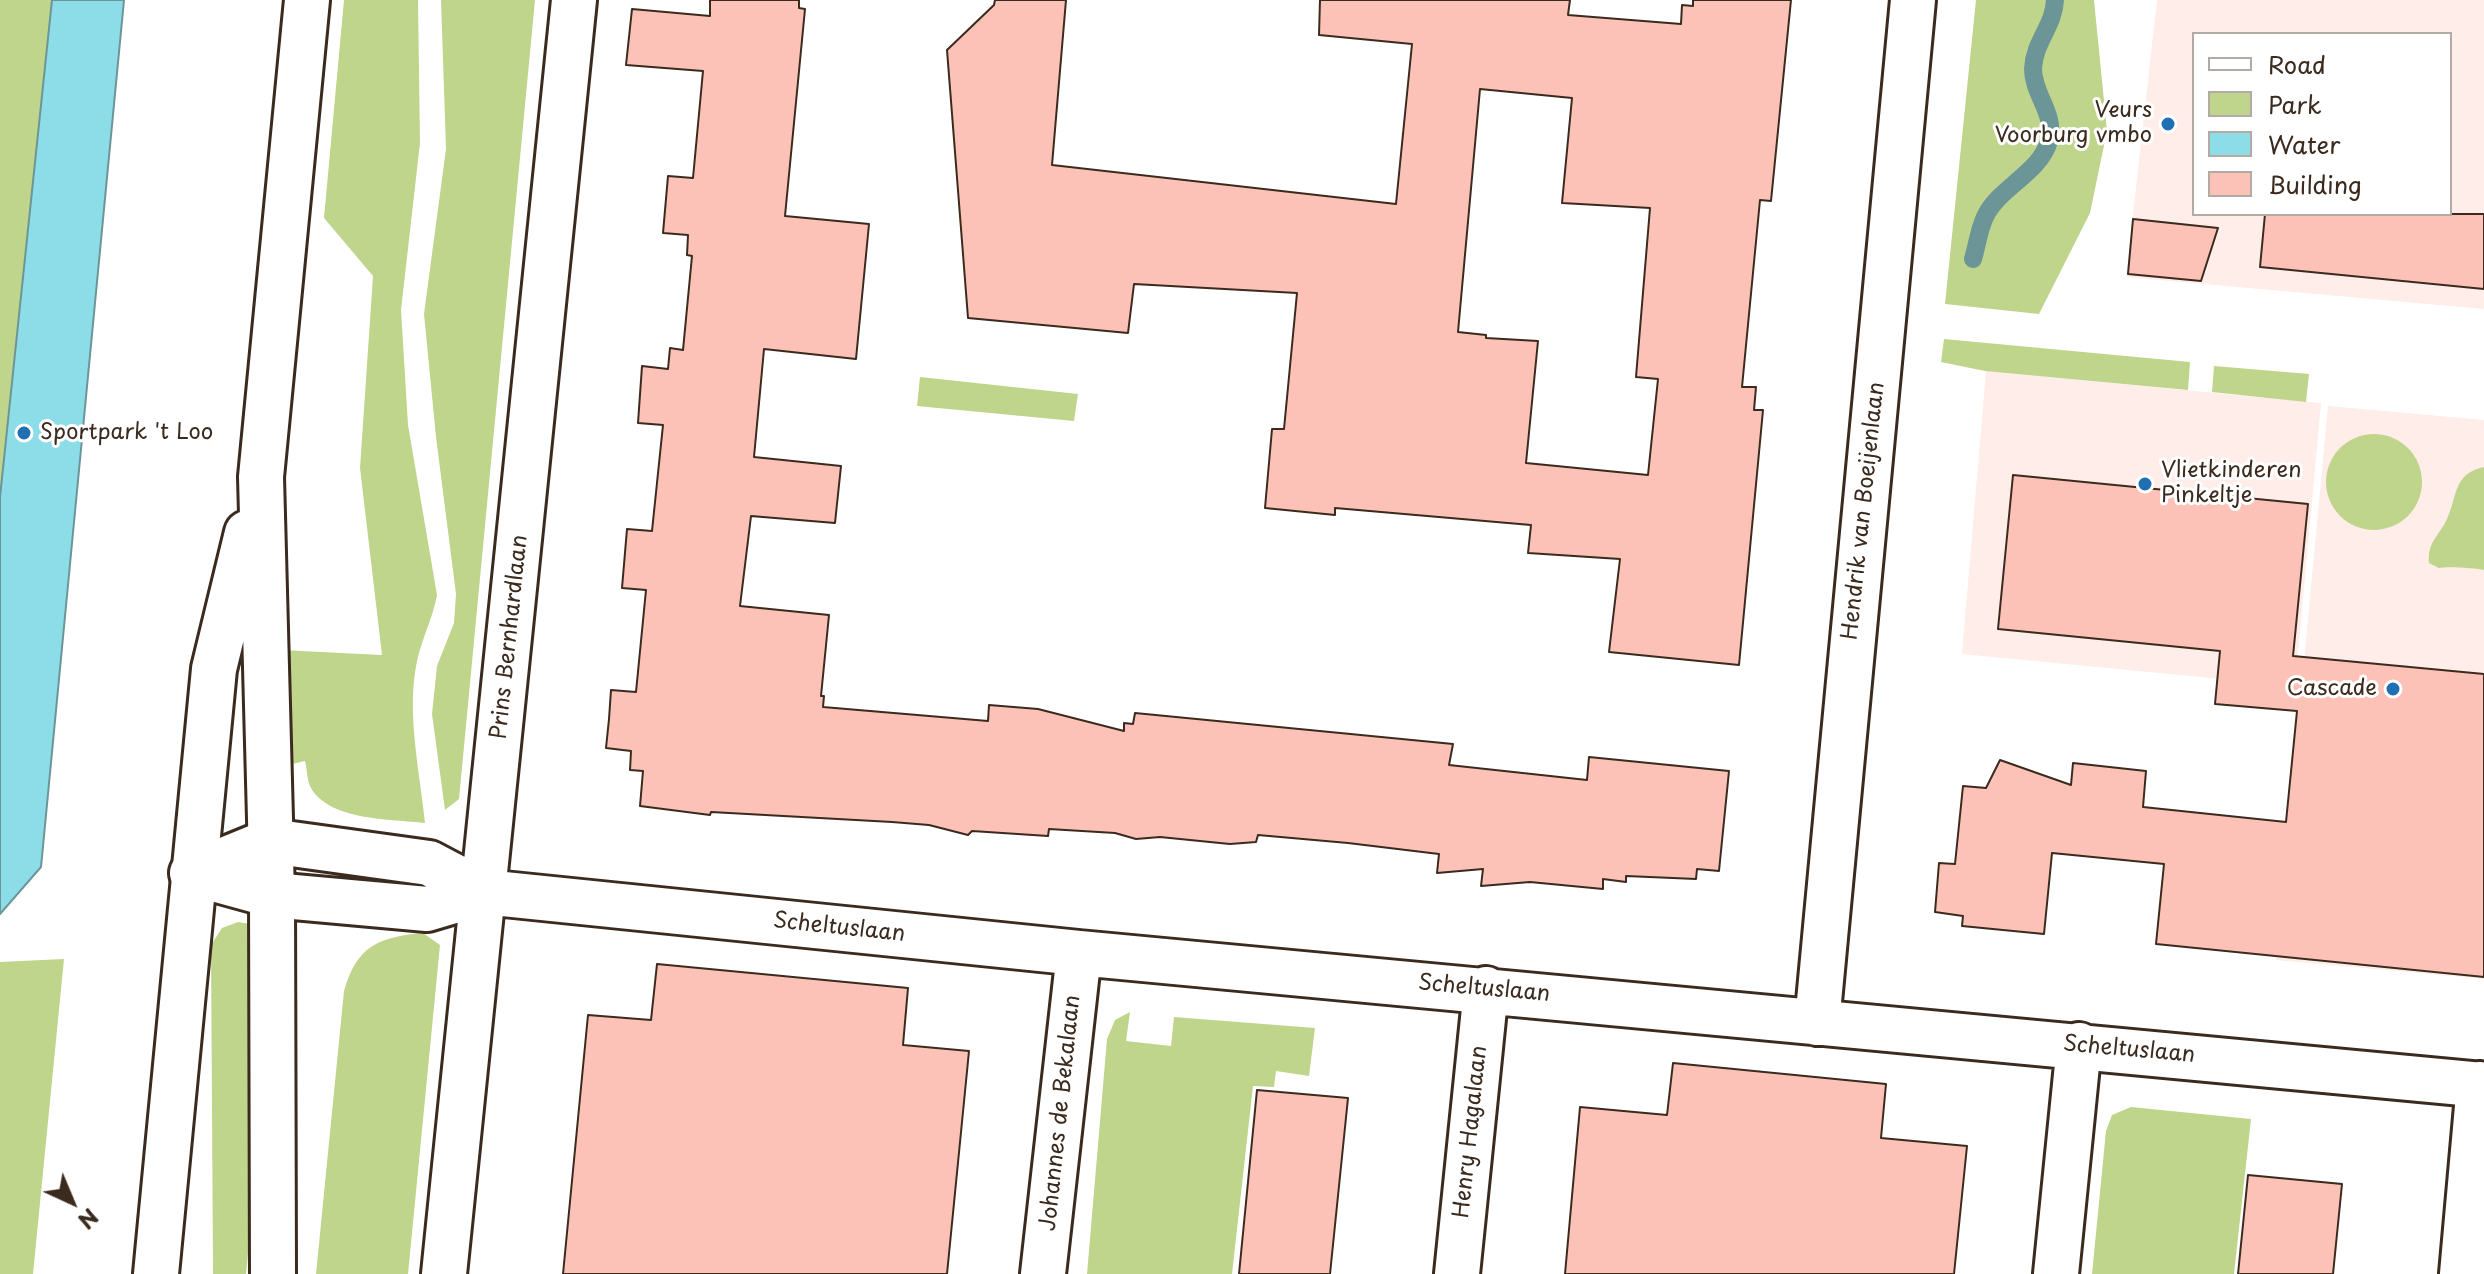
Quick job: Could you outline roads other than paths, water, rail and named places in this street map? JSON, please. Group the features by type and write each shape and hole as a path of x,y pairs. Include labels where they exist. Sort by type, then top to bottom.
{"street":[{"path":"273,1274 272,895 261,477 307,0"},
{"name":"Prins Bernhardlaan","path":"444,1274 574,0"},
{"name":"Hendrik van Boeijenlaan","path":"1817,1023 1913,0"},
{"path":"156,1274 192,873 214,669 261,477"},
{"path":"192,873 270,841"},
{"name":"Scheltuslaan","path":"270,841 429,863 484,892 1079,953 2481,1084"},
{"name":"Scheltuslaan","path":"192,873 272,895 427,909 484,892"},
{"name":"Johannes de Bekalaan","path":"1043,1274 1079,953"},
{"name":"Henry Hagalaan","path":"1457,1274 1486,989"},
{"path":"2056,1274 2079,1045"},
{"path":"2462,1274 2481,1084"}],"water":[{"path":"52,0 124,0 41,867 0,914 0,497"}],"waterway":[{"path":"1973,259 1981,227 1991,207 2037,162 2049,141 2049,122 2033,69 2055,0"}],"place":[{"name":"Veurs Voorburg vmbo","path":"2168,124"},
{"name":"Sportpark 't Loo","path":"24,433"},
{"name":"Vlietkinderen Pinkeltje","path":"2145,484"},
{"name":"Cascade","path":"2393,689"}]}
